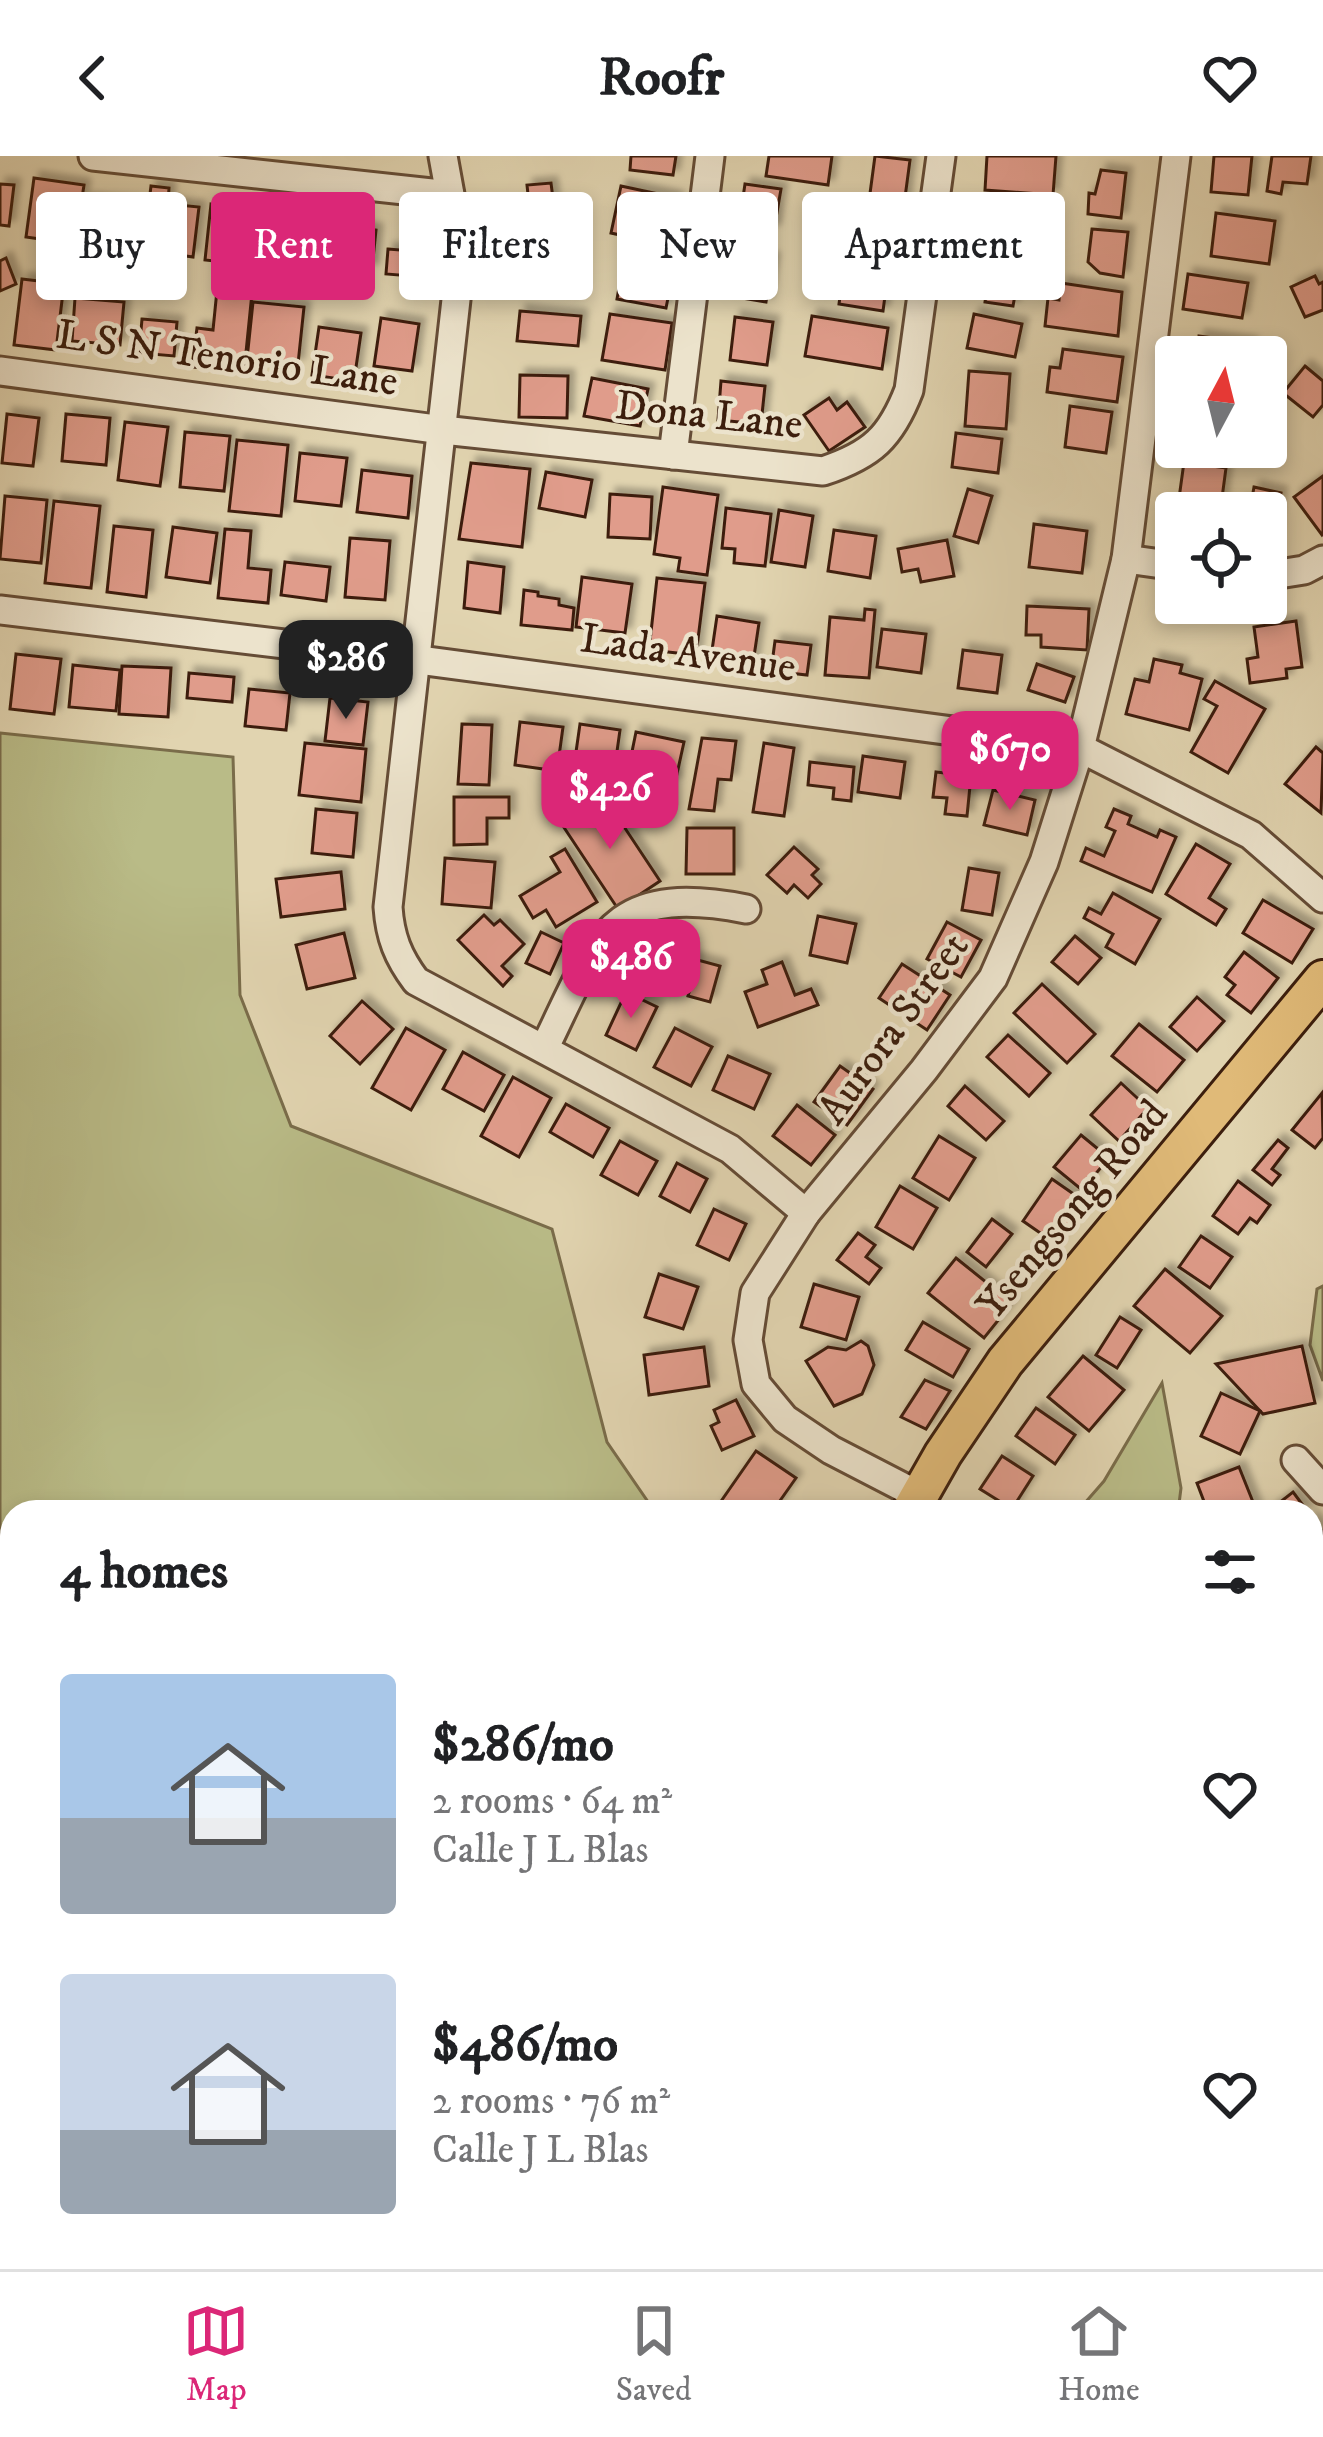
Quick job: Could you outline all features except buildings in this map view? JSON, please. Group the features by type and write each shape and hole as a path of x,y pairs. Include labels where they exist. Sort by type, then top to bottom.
{"main road":[{"name":"Ysengsong Road","path":"917,1500 1005,1362 1323,979"}],"street":[{"path":"93,156 425,192"},
{"path":"443,156 449,192"},
{"path":"674,455 710,156"},
{"name":"Dona Lane","path":"442,430 823,471 853,461 878,443 898,419 909,390 941,156"},
{"name":"Aurora Street","path":"908,1500 785,1419 756,1384 748,1340 755,1293 806,1214 993,977 1044,862 1080,748 1126,559 1176,156"},
{"path":"456,300 388,907 390,934 416,981 730,1149 806,1214"},
{"name":"L S N Tenorio Lane","path":"0,371 442,430"},
{"path":"1126,559 1155,563"},
{"path":"1287,573 1323,560"},
{"name":"Lada Avenue","path":"0,610 1080,748 1252,835 1323,898"},
{"path":"545,1047 592,949 620,920 661,901 706,901 746,909"},
{"path":"1296,1460 1323,1490"}],"green space":[{"path":"0,733 233,757 240,995 291,1126 552,1229 607,1442 647,1500 0,1500"},
{"path":"1323,1286 1323,1381 1310,1345 1317,1289"},
{"path":"1162,1383 1180,1500 1087,1500 1104,1481"}]}
